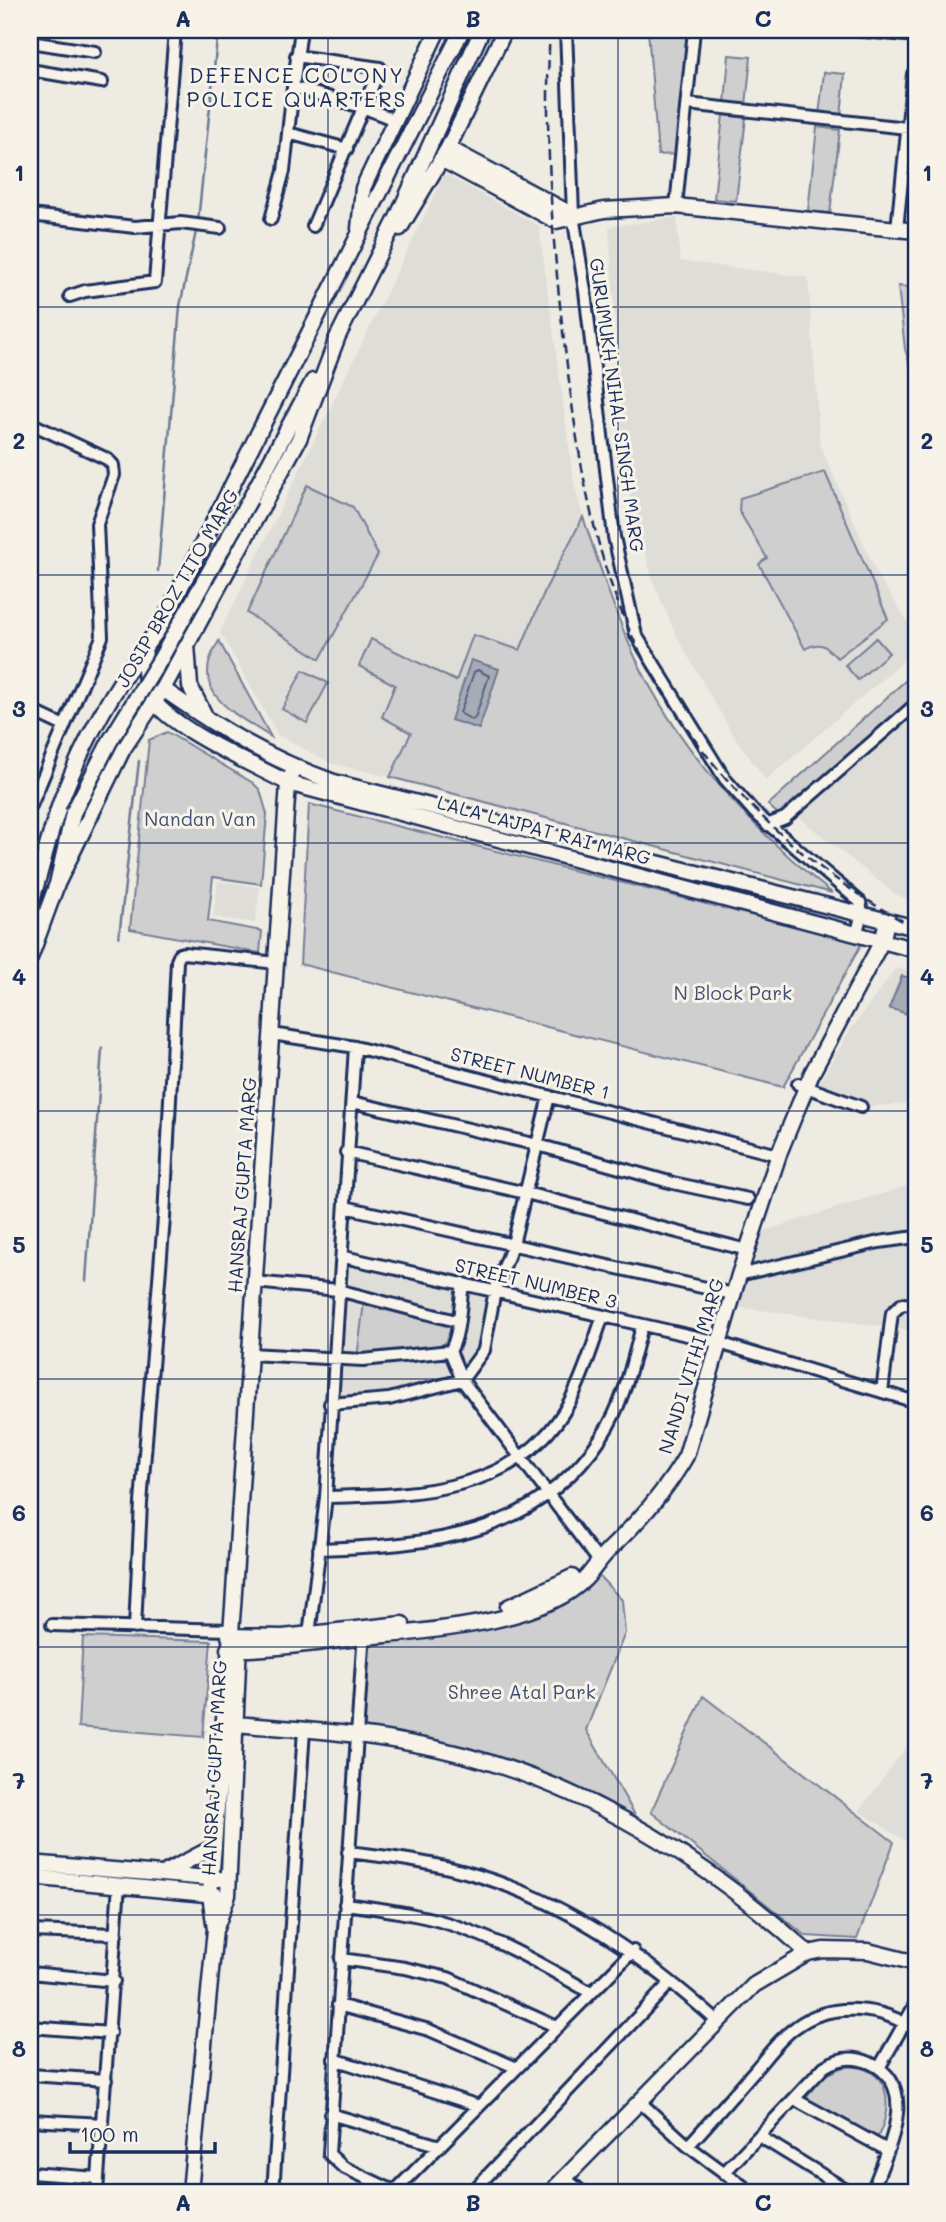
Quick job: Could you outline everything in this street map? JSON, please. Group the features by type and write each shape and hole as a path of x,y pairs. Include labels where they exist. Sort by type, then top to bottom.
{"street":[{"path":"70,296 79,292 155,282 175,30"},
{"path":"271,219 284,171 301,30"},
{"path":"359,237 363,188 438,30"},
{"name":"JOSIP BROZ TITO MARG","path":"30,905 64,793 104,708 144,646 161,626 462,30"},
{"path":"383,247 482,30"},
{"path":"566,30 573,215"},
{"path":"676,206 694,30"},
{"path":"856,30 916,36"},
{"path":"383,247 403,225 445,153 503,34"},
{"path":"30,42 95,52"},
{"path":"296,56 380,68 313,226"},
{"path":"30,70 102,82"},
{"path":"897,229 912,129 913,75 916,70"},
{"path":"293,87 365,108 395,121"},
{"path":"687,104 912,129"},
{"path":"288,133 347,149"},
{"path":"445,153 556,221 573,215 614,209 676,206 916,231"},
{"path":"30,215 135,227 181,223 220,228"},
{"name":"GURUMUKH NIHAL SINGH MARG","path":"573,215 585,291 614,537 636,635 725,779 767,825 860,902 862,913"},
{"name":"JOSIP BROZ TITO MARG","path":"30,958 57,884 73,813 110,741 161,658 250,499 383,247"},
{"path":"57,884 123,749 163,689 299,439 338,336"},
{"path":"30,423 107,458 113,465 114,475 98,512 97,524 102,637 62,725 30,808"},
{"path":"187,643 190,686 209,723"},
{"path":"144,646 145,680 155,702"},
{"name":"LALA LAJPAT RAI MARG","path":"163,689 209,723 295,768 334,782 916,928"},
{"name":"LALA LAJPAT RAI MARG","path":"155,702 173,719 288,783 857,932 916,950"},
{"path":"767,825 785,818 916,704"},
{"path":"104,708 138,726"},
{"path":"30,710 62,725"},
{"path":"138,726 151,719 173,719"},
{"name":"HANSRAJ GUPTA MARG","path":"215,1930 228,1895 235,1724 233,1606 288,783 295,768"},
{"path":"678,885 683,868"},
{"path":"706,893 710,875"},
{"path":"857,932 862,913"},
{"name":"NANDI VITHI MARG","path":"233,1640 466,1625 515,1614 564,1593 585,1579 595,1563 651,1507 672,1482 686,1456 733,1293 802,1086 879,938 883,918"},
{"path":"135,1628 141,1503 164,1218 177,961 184,953 277,963"},
{"name":"STREET NUMBER 1","path":"272,1034 355,1047 779,1153"},
{"path":"309,1634 326,1497 338,1290 344,1257 346,1152 355,1047"},
{"path":"802,1086 861,1107"},
{"path":"330,1404 389,1399 462,1380 485,1350 495,1290 513,1244 549,1096"},
{"path":"352,1102 538,1145 673,1183 748,1199"},
{"path":"346,1152 526,1193 747,1250"},
{"path":"345,1207 733,1293"},
{"path":"739,1275 879,1242 916,1237"},
{"name":"STREET NUMBER 3","path":"344,1257 720,1342 916,1402"},
{"path":"254,1282 338,1290 456,1321"},
{"path":"450,1351 456,1342 456,1321 463,1283"},
{"path":"882,1392 892,1313 902,1304 916,1305"},
{"path":"326,1497 408,1495 467,1485 521,1460 544,1439 571,1401 603,1316"},
{"path":"319,1549 391,1546 477,1530 525,1512 580,1464 603,1436 625,1388 642,1326"},
{"path":"249,1354 363,1360 450,1351"},
{"path":"450,1351 462,1380 595,1563"},
{"path":"52,1625 135,1628 233,1640"},
{"path":"364,1632 330,2114 331,2159 396,2192 633,1951"},
{"name":"NANDI VITHI MARG","path":"233,1640 272,1649 364,1632"},
{"name":"HANSRAJ GUPTA MARG","path":"190,2192 215,1930 210,1895 233,1640"},
{"path":"235,1724 357,1735 447,1750 558,1786 636,1824 713,1875 808,1953"},
{"path":"272,2192 304,1730"},
{"path":"161,1874 188,1863 214,1847"},
{"path":"348,1852 405,1859 480,1876 554,1907 633,1951 718,2022"},
{"path":"30,1863 228,1880"},
{"path":"30,1877 228,1895"},
{"path":"97,2192 119,1884"},
{"path":"345,1904 415,1915 451,1925 498,1943 591,1993"},
{"path":"30,1931 116,1934"},
{"path":"551,2192 597,2142 640,2102 754,1985 808,1953 838,1949 868,1951 916,1963"},
{"path":"341,1959 405,1968 448,1978 557,2027"},
{"path":"30,1973 114,1981"},
{"path":"472,2192 670,1983"},
{"path":"879,2068 916,2003"},
{"path":"338,2004 429,2030 517,2068"},
{"path":"688,2146 796,2026 835,2010 873,2012 905,2023 916,2031"},
{"path":"30,2027 110,2033"},
{"path":"334,2059 479,2106"},
{"path":"724,2173 824,2067 839,2060 856,2059 879,2068 894,2084 898,2095 897,2120 872,2192"},
{"path":"30,2075 106,2080"},
{"path":"794,2099 887,2150"},
{"path":"640,2102 688,2146 751,2192"},
{"path":"330,2114 440,2146"},
{"path":"30,2120 103,2124"},
{"path":"759,2136 849,2192"},
{"path":"30,2173 98,2178"},
{"path":"565,2178 582,2192"}],"shaded area":[{"path":"445,174 539,226 574,484 583,517 546,588 520,650 456,682 396,685 411,733 390,777 332,764 278,735 220,632"},
{"path":"677,217 680,261 808,277 820,445 879,578 916,634 916,650 766,780 733,735 676,635 653,581 631,504 623,448 609,227"},
{"path":"916,712 916,903 895,894 798,817"},
{"path":"218,881 260,887 255,923 213,917"},
{"path":"896,968 916,973 916,1103 866,1107 817,1087 849,1032"},
{"path":"916,1183 916,1331 729,1306 751,1235"},
{"path":"348,1263 495,1290 484,1350 462,1380 330,1402"},
{"path":"916,1734 916,1834 912,1845 859,1811"}],"green space":[{"path":"648,30 690,30 677,154 658,155"},
{"path":"729,55 751,57 746,105 725,103"},
{"path":"824,72 845,74 841,117 819,115"},
{"path":"723,115 746,118 736,201 714,199"},
{"path":"817,127 840,130 830,213 808,211"},
{"path":"898,286 916,288 916,386 905,349"},
{"path":"825,472 888,619 837,658 823,646 815,645 805,649 759,564 767,558 739,511 740,498"},
{"path":"307,485 353,507 378,555 320,659 247,613"},
{"path":"583,517 627,640 673,725 695,756 745,815 832,893 390,777 411,733 382,717 395,685 359,666 371,639 456,681 473,635 520,650 546,588"},
{"path":"876,638 889,653 858,680 845,665"},
{"path":"219,641 271,737 229,709 218,699 211,687 208,674 210,658"},
{"path":"303,670 328,683 307,723 282,709"},
{"path":"916,671 916,695 779,815 768,805"},
{"name":"Nandan Van","path":"167,732 253,783 260,790 267,814 261,884 213,877 208,921 262,931 260,953 130,929 149,740"},
{"name":"N Block Park","path":"309,804 862,943 783,1087 300,964"},
{"path":"364,1302 449,1323 451,1330 444,1345 357,1359"},
{"name":"Shree Atal Park","path":"597,1574 622,1600 625,1633 586,1730 638,1820 517,1765 361,1732 366,1640 526,1617"},
{"path":"83,1637 211,1641 203,1737 78,1727"},
{"path":"703,1696 894,1842 857,1939 806,1936 651,1812"},
{"path":"843,2067 871,2072 880,2080 885,2090 886,2114 876,2140 806,2098 825,2075"}],"water":[{"path":"471,660 499,669 479,729 451,720"},
{"path":"902,976 916,979 916,1008 911,1015 889,1008"}],"waterway":[{"path":"198,221 218,30"},
{"path":"158,571 180,306 197,227"},
{"path":"119,937 139,761"},
{"path":"86,1281 102,1048"}],"railway":[{"path":"550,30 550,186 567,369 589,505 603,559 624,617 651,672 684,725 723,775 766,820 813,861 863,898 916,928"}],"district":[{"name":"DEFENCE COLONY POLICE QUARTERS","path":"297,88"}]}
